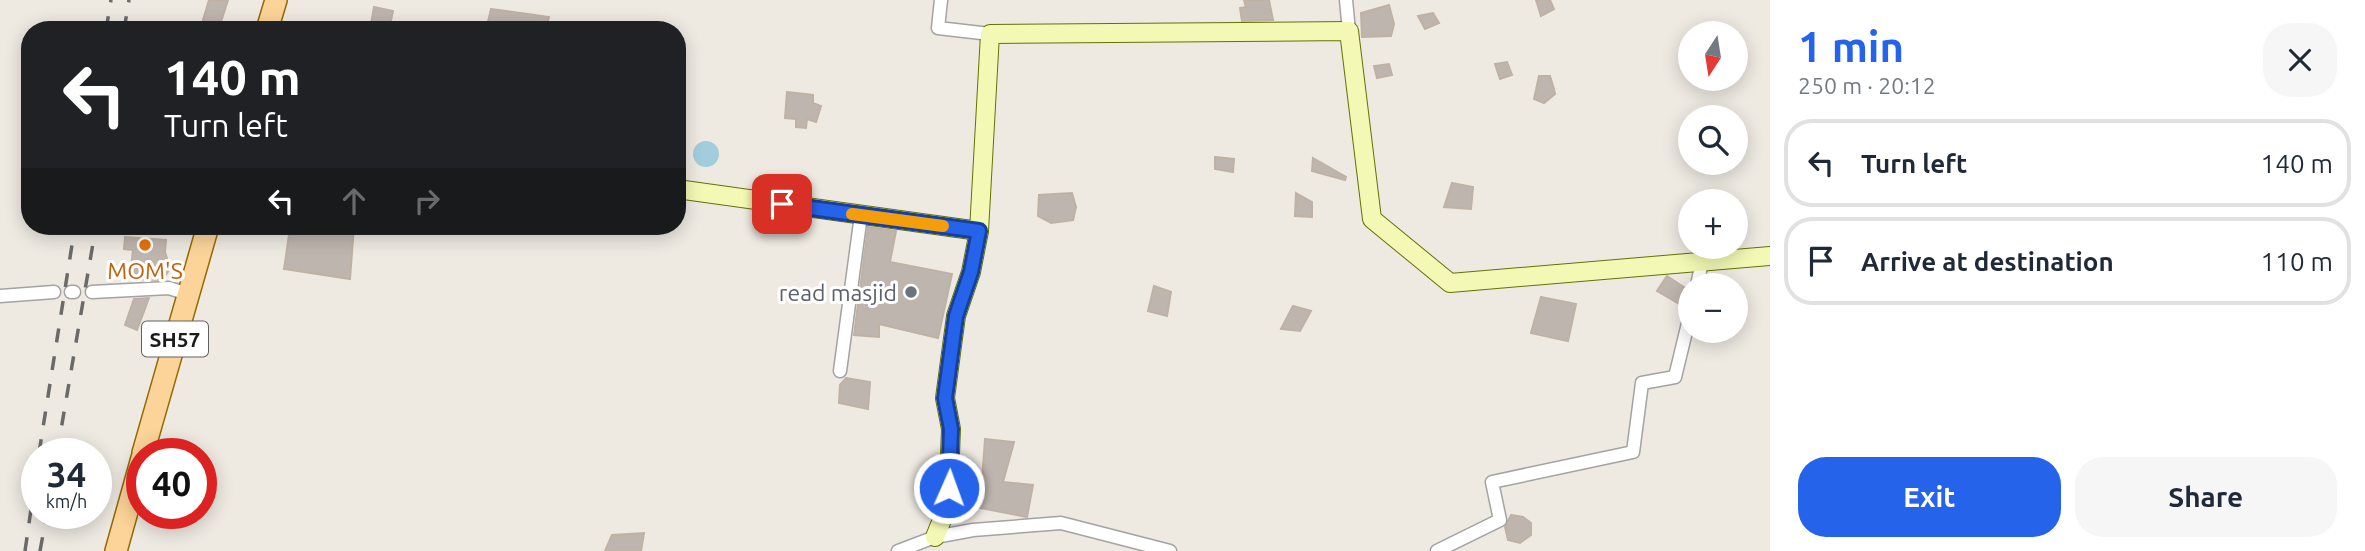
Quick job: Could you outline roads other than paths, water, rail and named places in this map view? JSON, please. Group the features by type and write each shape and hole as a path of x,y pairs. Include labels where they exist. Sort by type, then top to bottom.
{"main road":[{"path":"270,21 276,0"},
{"name":"SH57","path":"147,438 205,235"},
{"name":"SH57","path":"116,551 126,514"}],"street":[{"path":"941,0 938,28 990,34 1349,31"},
{"path":"1346,0 1372,219 1450,283 1770,256"},
{"path":"935,537 948,505 951,429 945,398 956,316 971,272 979,231 990,34"},
{"path":"686,190 979,231"},
{"path":"840,371 861,215"},
{"path":"1700,273 1702,262"},
{"path":"92,292 169,288 188,293"},
{"path":"0,296 54,292"},
{"path":"1437,551 1500,520 1492,482 1633,452 1642,383 1675,377 1683,343"},
{"path":"898,551 935,537 973,530 1060,523 1170,551"}],"water":[{"path":"706,141 715,145 719,154 715,163 706,167 697,163 693,154 697,145"}],"railway":[{"path":"108,21 111,0"},
{"path":"126,21 129,0"},
{"path":"41,438 74,235"},
{"path":"60,438 94,235"},
{"path":"25,551 28,529"},
{"path":"40,551 44,529"}],"place":[{"name":"MOM'S","path":"145,245"},
{"name":"read masjid","path":"911,292"}]}
